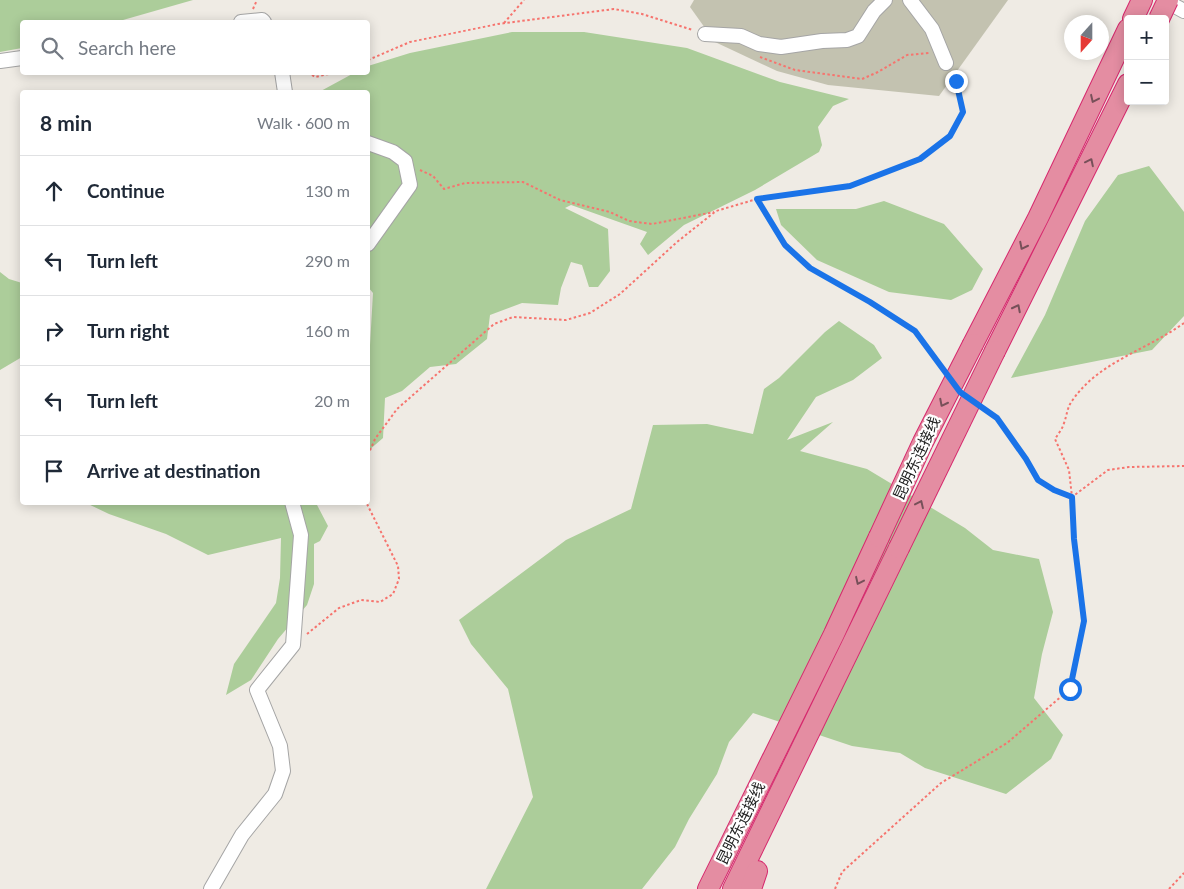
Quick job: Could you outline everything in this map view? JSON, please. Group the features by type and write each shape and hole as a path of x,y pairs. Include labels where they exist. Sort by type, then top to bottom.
{"highway":[{"path":"1135,15 1142,0"},
{"path":"1160,15 1166,0"},
{"name":"昆明东连接线","path":"708,889 797,708 923,442 1038,218 1124,37"},
{"name":"昆明东连接线","path":"733,889 995,351 1124,92"},
{"path":"752,883 796,789 824,711 855,639"},
{"path":"696,889 734,814 797,708"}],"street":[{"path":"705,34 740,36 759,44 781,47 822,40 847,40 858,36 874,12 885,0"},
{"path":"910,0 932,30 946,63"},
{"path":"1166,0 1184,11"},
{"path":"0,61 20,58"},
{"path":"282,75 285,90"},
{"path":"370,144 393,152 404,161 410,185 370,241"},
{"path":"211,889 242,835 275,794 283,771 280,746 256,690 293,645 301,535 293,505"}],"path":[{"path":"504,23 524,0"},
{"path":"370,59 410,42 504,23 614,9 642,14 705,34"},
{"path":"404,161 433,176 444,188 466,183 522,182 560,200 610,212 629,221 652,224 716,211 757,199 850,186 920,159 950,136 963,112 956,81 946,63 931,52 907,55 862,79 795,70 754,55"},
{"path":"313,75 316,77 325,75"},
{"path":"757,199 785,245 810,268 870,302 915,331 943,369"},
{"path":"370,450 375,438 397,410 494,324 513,317 566,320 590,313 620,294 677,242 716,211"},
{"path":"835,889 842,872 941,783 1007,743 1070,689 1084,621 1074,539 1069,470 1055,439 1064,424 1066,412 1072,401 1087,383 1113,363 1169,334 1184,323"},
{"path":"982,408 997,418 1026,459 1038,480 1054,490 1072,497"},
{"path":"1072,497 1108,470 1129,467 1184,466"},
{"path":"293,645 339,608 361,600 380,602 393,594 399,579 398,566 368,505"},
{"path":"1169,889 1184,873"}],"shaded area":[{"path":"694,0 1008,0 939,96 828,85 777,71 715,42 690,7"}],"green space":[{"path":"0,0 193,0 123,20 20,20 20,48 0,52"},
{"path":"512,32 584,32 687,48 780,82 849,99 833,106 818,127 822,145 819,152 755,190 684,225 648,255 640,244 647,232 571,205 565,208 608,229 610,271 598,287 589,287 582,265 571,262 561,288 558,305 522,303 490,315 487,339 456,364 430,367 402,391 385,398 383,438 370,449 370,345 373,293 370,289 370,90 323,90 350,75 370,75 370,65 410,53"},
{"path":"1149,166 1184,212 1184,316 1152,350 1011,378 1045,315 1085,221 1118,175"},
{"path":"884,201 944,224 983,269 972,290 951,300 889,292 817,260 781,225 776,209 856,209"},
{"path":"0,272 9,279 20,282 20,358 0,370"},
{"path":"839,321 874,345 882,358 853,380 816,397 787,440 833,422 800,451 867,469 965,528 993,550 1039,559 1053,612 1042,654 1034,698 1063,735 1051,759 1006,794 925,768 900,753 852,746 753,713 729,742 717,774 689,819 675,847 642,889 486,889 533,797 508,689 471,644 459,620 566,540 631,509 653,425 707,424 753,434 764,389 779,378 825,332"},
{"path":"90,505 317,505 328,526 320,541 314,544 314,584 307,605 278,639 251,680 226,695 234,664 276,603 280,578 281,538 208,555 166,534 109,514"}],"route":[{"path":"956,81 963,112 950,136 920,159 850,186 757,199 785,245 810,268 870,302 915,331 960,392 997,418 1026,459 1038,480 1054,490 1072,497 1074,539 1084,621 1070,689"}]}
